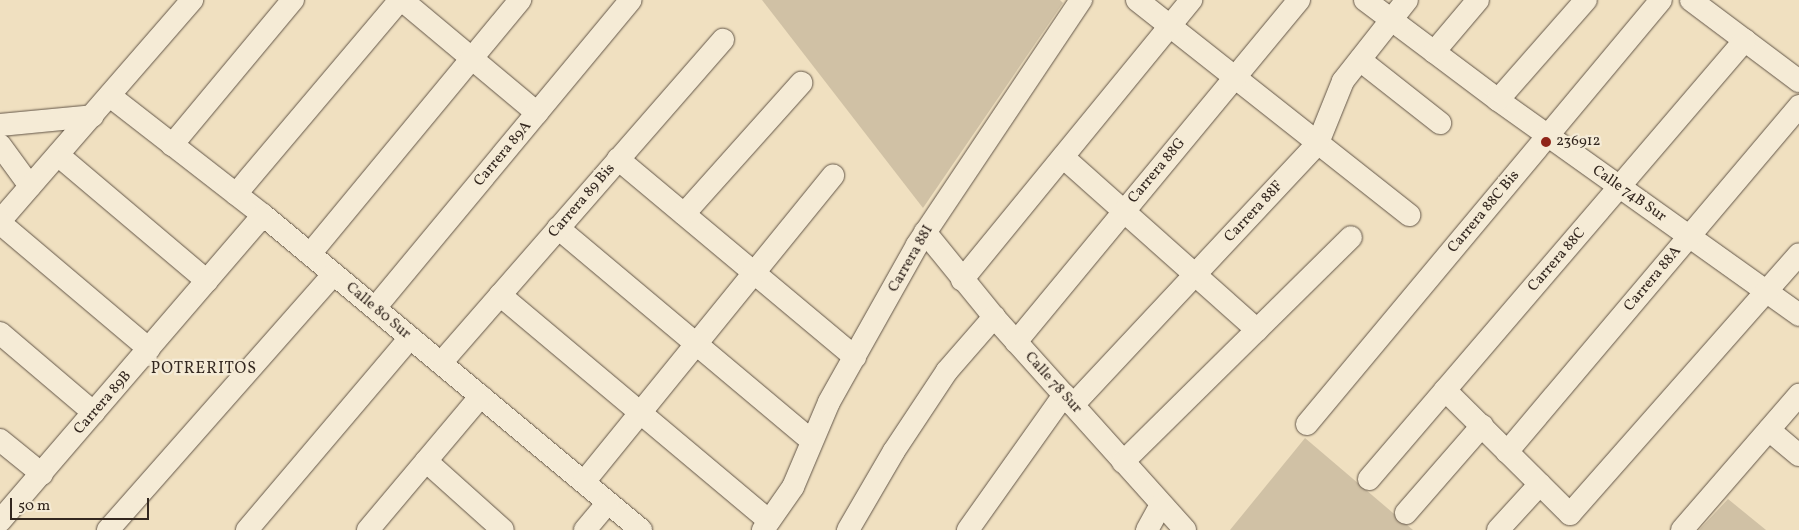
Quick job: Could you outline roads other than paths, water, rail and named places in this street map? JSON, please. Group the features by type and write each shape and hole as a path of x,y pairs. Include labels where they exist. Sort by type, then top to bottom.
{"street":[{"path":"149,349 0,222 192,0"},
{"path":"172,145 293,0"},
{"path":"236,194 401,0 538,112"},
{"path":"310,254 520,0"},
{"name":"Carrera 89A","path":"375,308 631,0"},
{"name":"Carrera 88I","path":"765,528 793,487 829,402 925,232 1081,0"},
{"path":"1137,0 1409,214"},
{"path":"962,280 1191,0"},
{"name":"Carrera 88G","path":"1016,342 1299,0"},
{"name":"Calle 74B Sur","path":"1365,0 1498,100 1799,315"},
{"name":"Carrera 88F","path":"968,530 1068,400 1195,275 1318,143 1343,81 1408,0"},
{"path":"1434,52 1478,0"},
{"path":"1498,100 1586,0"},
{"name":"Carrera 88C Bis","path":"1307,424 1662,0"},
{"path":"1691,0 1799,80"},
{"name":"Carrera 89 Bis","path":"441,363 723,40"},
{"name":"Carrera 88C","path":"1369,479 1745,40"},
{"path":"1360,60 1440,123"},
{"path":"684,214 801,83"},
{"name":"Calle 80 Sur","path":"110,96 263,215 641,530"},
{"name":"Carrera 88A","path":"1508,452 1799,106"},
{"path":"0,126 93,116"},
{"path":"0,145 30,186"},
{"path":"58,155 207,281"},
{"path":"1063,157 1257,330"},
{"path":"618,159 855,357"},
{"path":"584,482 833,176"},
{"name":"Carrera 89B","path":"0,521 263,215"},
{"path":"558,228 812,441"},
{"name":"Calle 78 Sur","path":"925,232 962,280 994,317 1185,530"},
{"path":"1123,462 1351,237"},
{"path":"1445,390 1570,514 1799,254"},
{"path":"108,530 334,274"},
{"path":"500,294 641,413 765,528"},
{"path":"848,530 894,451 947,371 994,317"},
{"path":"0,333 94,413"},
{"path":"246,530 410,338"},
{"path":"1682,530 1799,395"},
{"path":"371,529 481,396"},
{"path":"1406,513 1482,426"},
{"path":"1769,430 1799,455"},
{"path":"0,440 42,474"},
{"path":"426,461 503,530"},
{"path":"1498,530 1540,484"},
{"path":"585,530 608,503"},
{"path":"1147,530 1161,504"}],"place":[{"name":"236912","path":"1546,142"}],"district":[{"name":"POTRERITOS","path":"204,369"}]}
